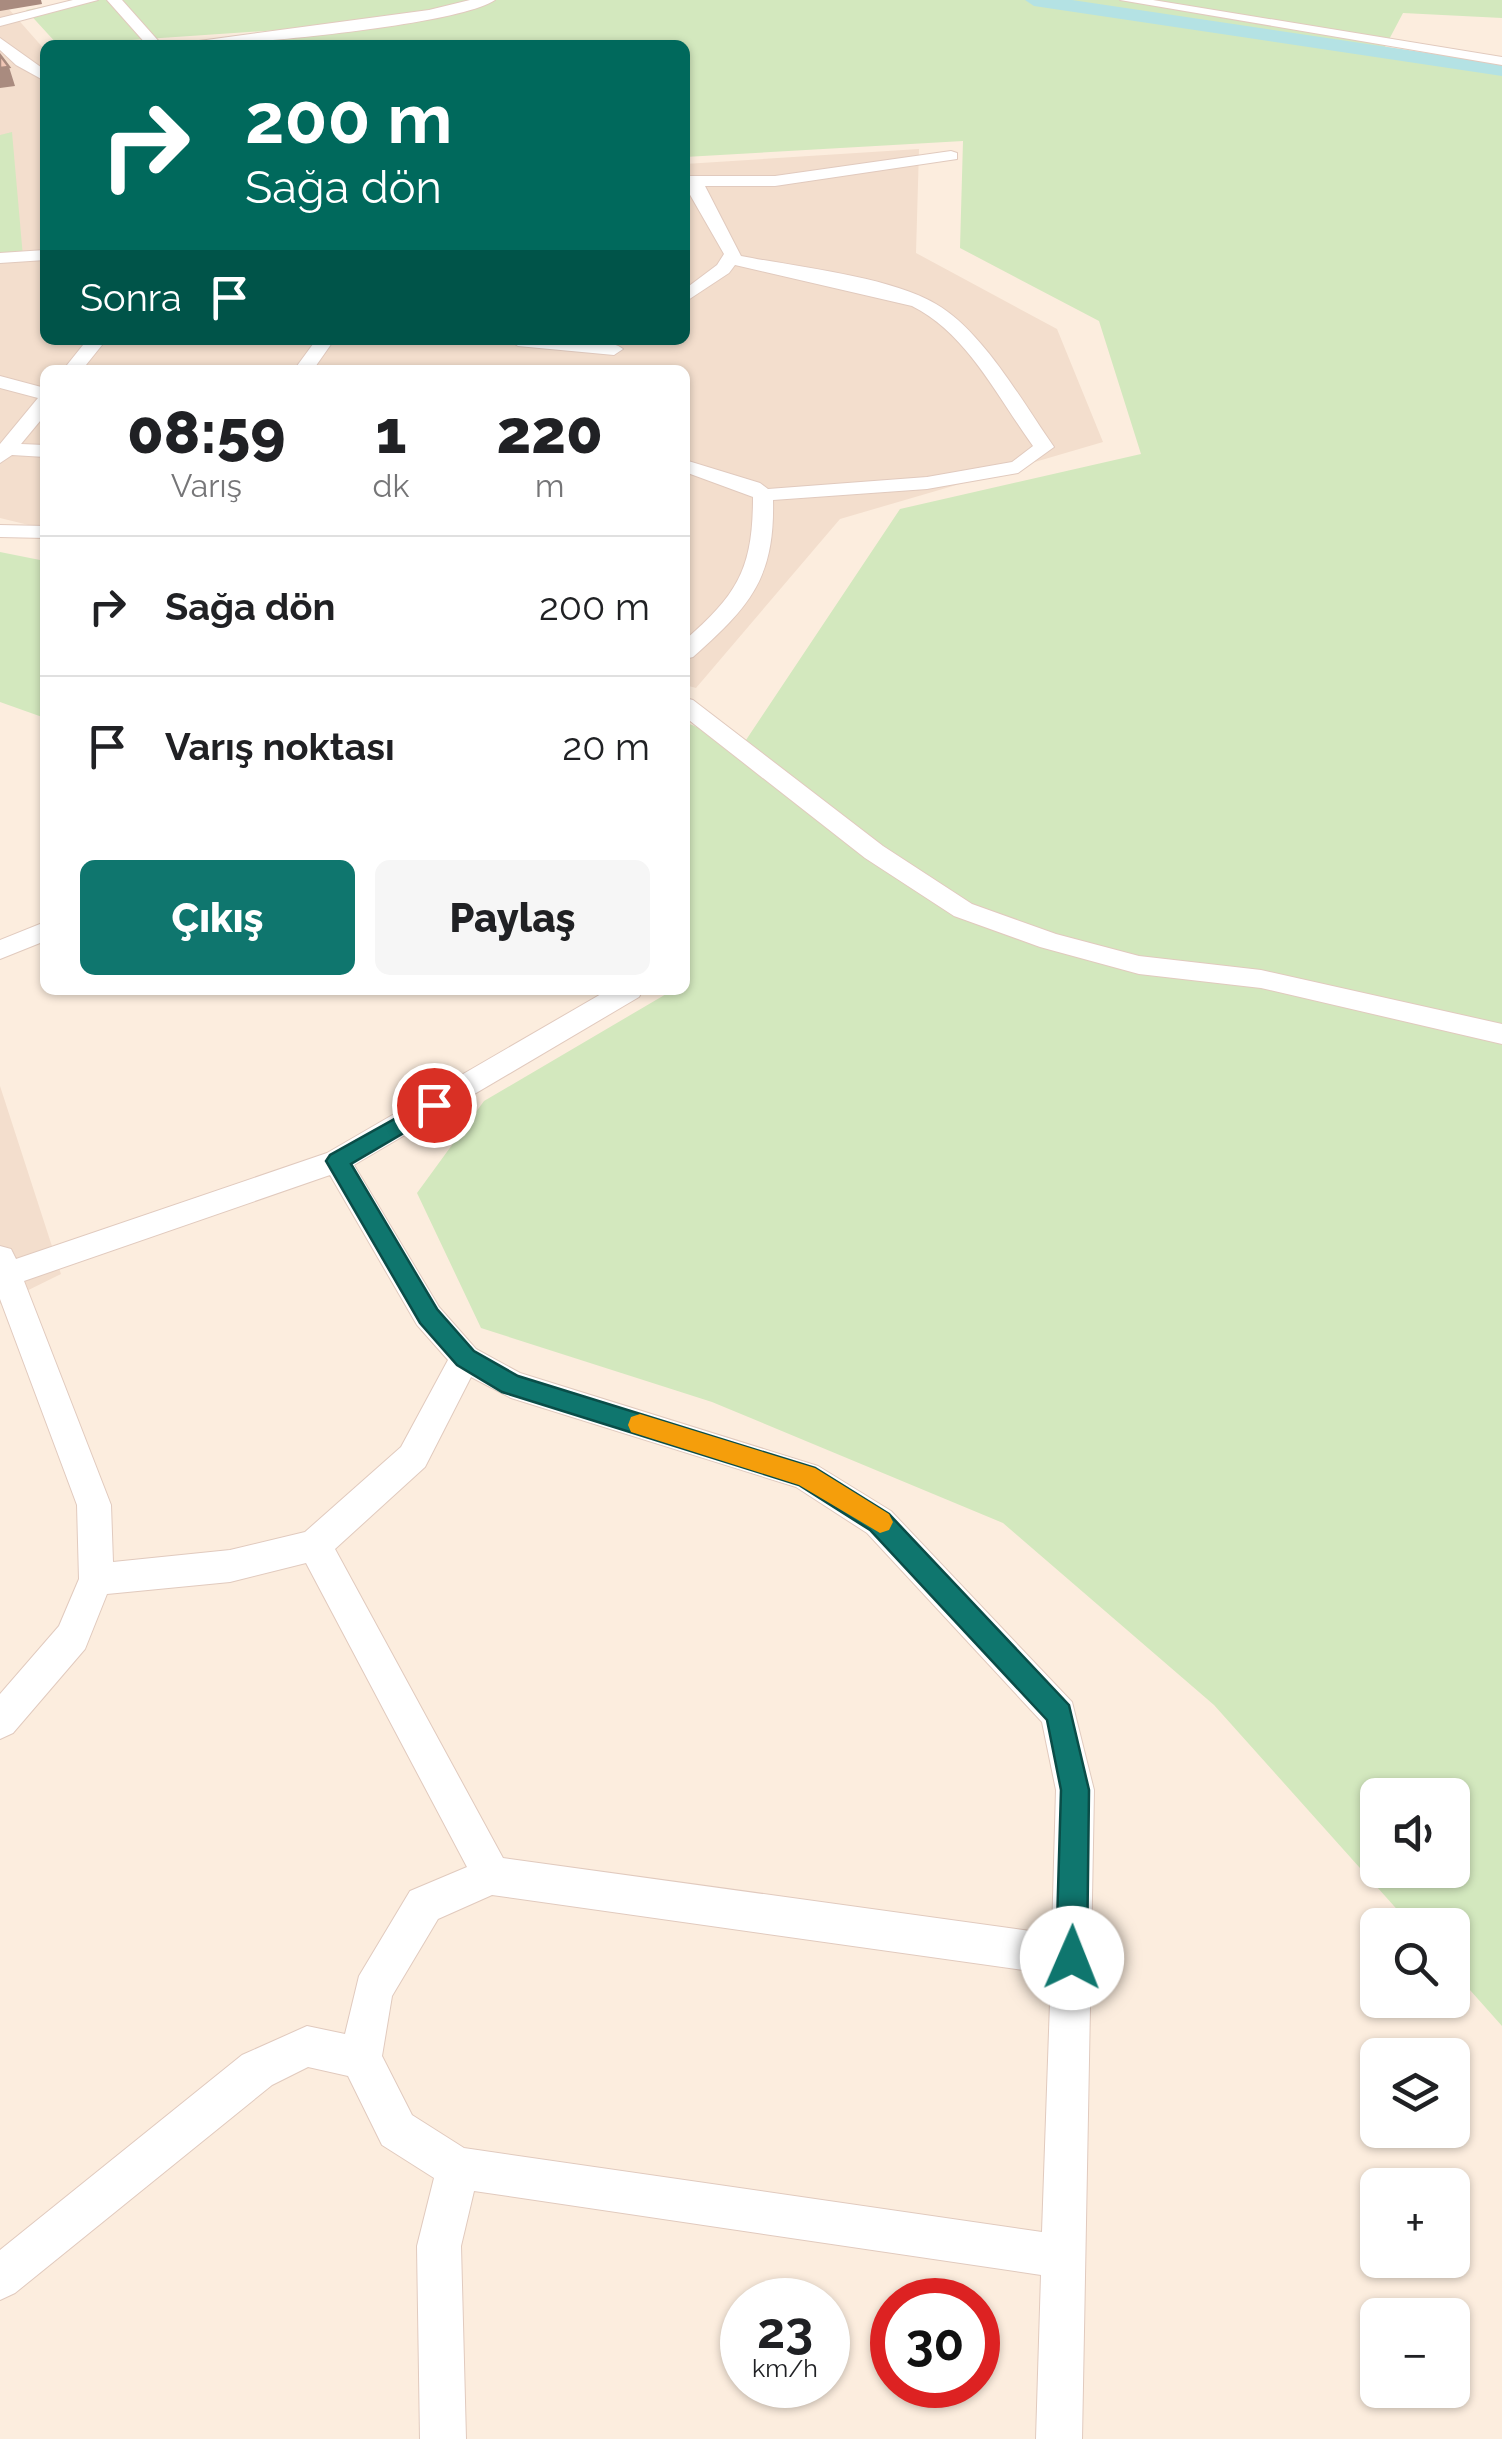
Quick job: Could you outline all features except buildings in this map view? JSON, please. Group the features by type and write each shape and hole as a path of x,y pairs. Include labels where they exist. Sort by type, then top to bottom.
{"street":[{"path":"0,22 90,0"},
{"path":"114,0 151,40"},
{"path":"236,40 429,14 488,0"},
{"path":"1127,0 1502,61"},
{"path":"0,42 40,73"},
{"path":"690,181 775,180 951,156"},
{"path":"690,183 732,248 732,258"},
{"path":"0,258 40,255"},
{"path":"690,293 732,258"},
{"path":"690,468 753,487 763,495 927,483 1018,466 1044,447 965,343 934,309 900,297 732,258"},
{"path":"76,365 93,345"},
{"path":"593,365 619,345"},
{"path":"0,382 40,393"},
{"path":"4,453 40,408"},
{"path":"4,453 40,450"},
{"path":"690,648 723,619 755,581 764,524 763,495"},
{"path":"0,531 40,532"},
{"path":"690,708 874,852 963,910 1050,942 1139,965 1261,979 1502,1034"},
{"path":"0,950 40,933"},
{"path":"0,1721 72,1637 96,1580 94,1505 2,1270 338,1161 621,995"},
{"path":"338,1161 428,1316 466,1358 510,1384 806,1476 880,1522 1059,1714 1075,1790 1059,2439"},
{"path":"96,1580 230,1566 315,1545 413,1457 466,1358"},
{"path":"315,1545 492,1876"},
{"path":"1064,2258 458,2168 397,2130 362,2058 374,1990 424,1905 492,1876 1072,1958"},
{"path":"0,2278 257,2070 307,2046 362,2058"},
{"path":"444,2439 439,2246 458,2168"}],"shaded area":[{"path":"0,0 41,0 7,7 40,44 40,345 690,345 690,164 919,149 916,253 1057,329 1103,442 840,519 696,688 690,686 690,365 40,365 40,528 0,518"},
{"path":"0,1086 61,1274 0,1304"}],"green space":[{"path":"78,0 1502,0 1502,18 1403,13 1384,49 1502,72 1502,2026 1470,1990 1470,1908 1396,1908 1378,1888 1470,1888 1470,1778 1360,1778 1360,1868 1214,1705 1003,1523 712,1402 481,1328 417,1193 484,1101 664,995 690,995 690,724 742,746 900,509 1141,454 1099,321 960,248 963,141 690,157 690,40 279,40 278,30 131,40 53,40 26,10"},
{"path":"12,132 23,257 0,264 0,135"},
{"path":"0,552 40,560 40,716 0,702"}],"waterway":[{"path":"1034,0 1502,70"}],"slow traffic":[{"path":"640,1425 806,1476 880,1522"}],"route":[{"path":"434,1105 338,1161 428,1316 466,1358 510,1384 806,1476 880,1522 1059,1714 1075,1790 1072,1958"}]}
